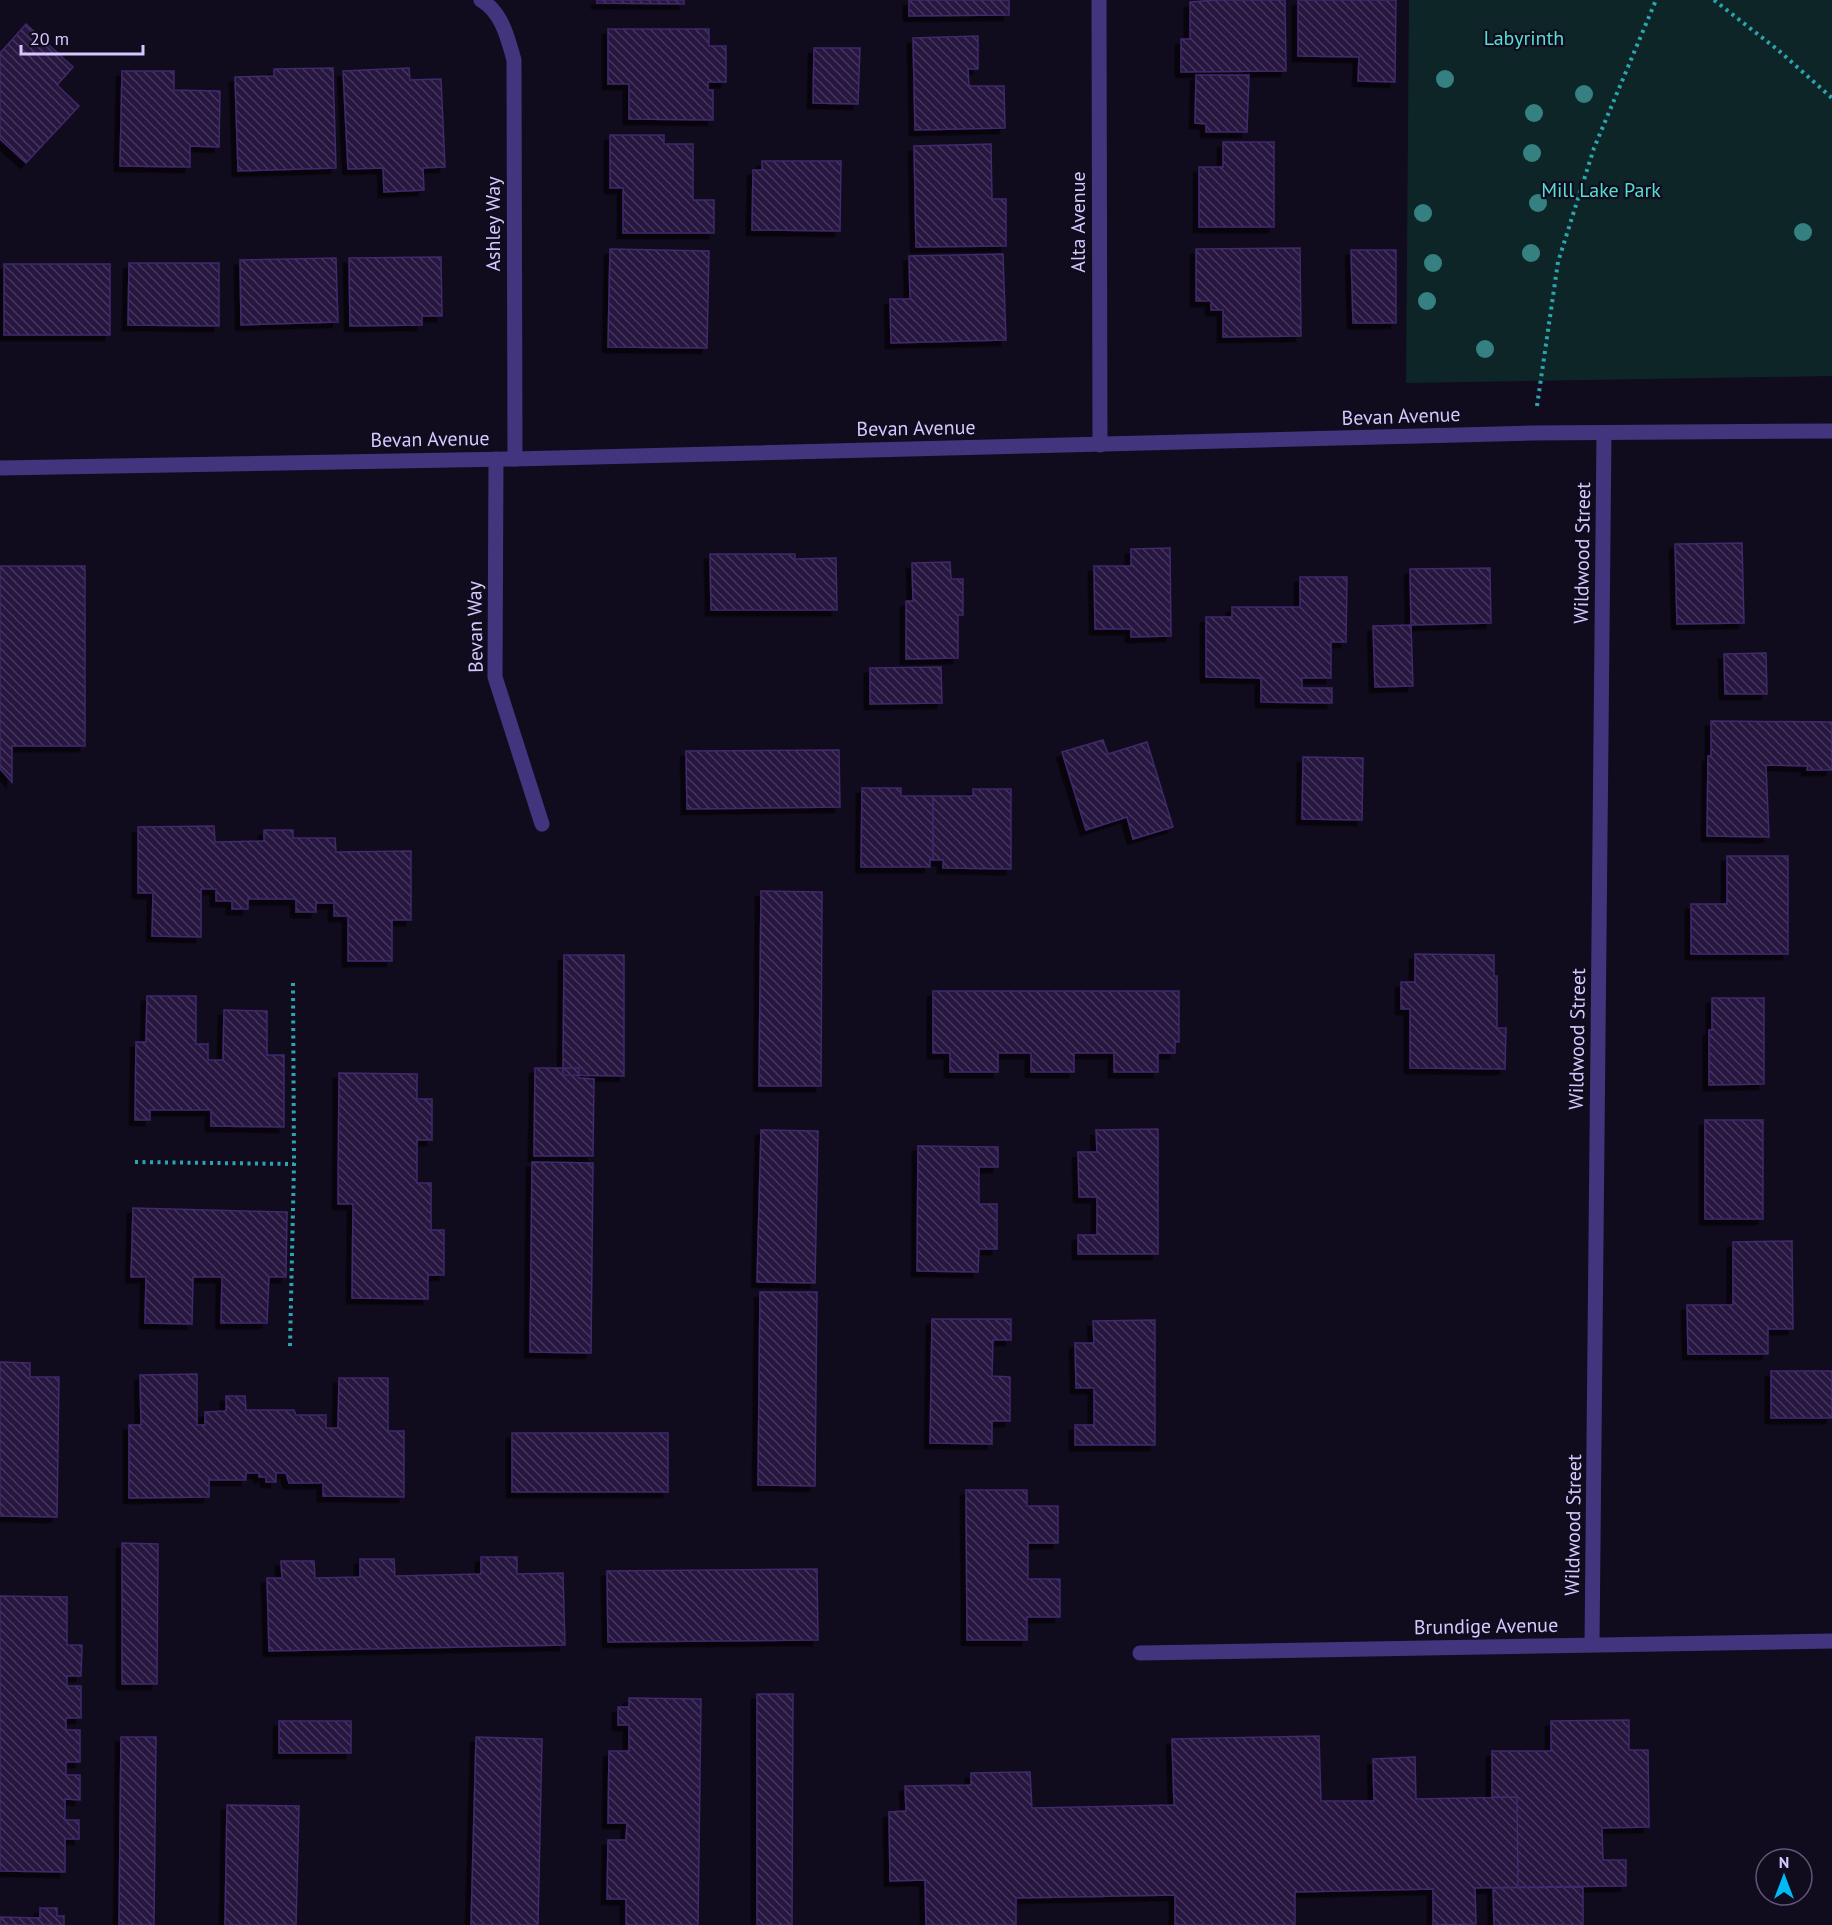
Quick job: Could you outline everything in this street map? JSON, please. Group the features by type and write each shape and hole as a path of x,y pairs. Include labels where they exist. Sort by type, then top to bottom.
{"street":[{"name":"Ashley Way","path":"481,0 486,3 504,27 514,60 515,459"},
{"name":"Alta Avenue","path":"1099,0 1100,445"},
{"name":"Bevan Avenue","path":"0,468 515,459 1533,433 1832,431"},
{"name":"Wildwood Street","path":"1593,1645 1604,433"},
{"name":"Bevan Way","path":"496,459 495,677 542,824"},
{"name":"Brundige Avenue","path":"1140,1653 1832,1641"}],"path":[{"path":"1533,433 1558,262 1594,148 1656,0"},
{"path":"1714,0 1778,50 1832,98"},
{"path":"290,1346 294,1164 293,982"},
{"path":"135,1162 294,1164"}],"green space":[{"name":"Mill Lake Park","path":"1409,0 1832,0 1832,376 1406,383"}],"building":[{"path":"597,0 684,0 684,4 597,3"},
{"path":"909,0 1009,0 1009,15 909,16"},
{"path":"1285,0 1286,71 1181,72 1181,39 1190,39 1190,2"},
{"path":"1298,0 1396,0 1395,82 1358,81 1359,57 1298,56"},
{"path":"26,24 73,67 57,85 79,106 26,163 0,139 0,53"},
{"path":"608,29 709,29 709,46 726,46 726,82 708,82 708,90 713,90 713,120 629,119 629,84 608,84"},
{"path":"978,36 978,69 968,69 969,86 1004,86 1005,128 915,130 913,38"},
{"path":"814,48 860,48 858,104 813,103"},
{"path":"333,68 336,168 238,171 235,77 274,76 274,69"},
{"path":"409,68 410,80 441,79 445,167 423,168 424,190 384,192 383,168 348,169 343,71"},
{"path":"122,71 174,71 174,90 220,91 219,147 190,146 190,167 120,166"},
{"path":"1196,75 1249,75 1247,132 1206,132 1206,124 1195,123"},
{"path":"610,135 664,135 664,144 693,144 693,200 714,200 714,233 623,233 623,188 610,188"},
{"path":"1223,142 1274,142 1274,227 1199,227 1199,167 1223,167"},
{"path":"991,144 992,199 1006,199 1006,246 916,247 914,146"},
{"path":"762,161 841,161 840,231 752,230 753,170 762,170"},
{"path":"1300,248 1301,336 1223,337 1223,310 1211,310 1211,301 1196,301 1196,249"},
{"path":"610,249 709,251 707,348 608,347"},
{"path":"1351,250 1396,250 1396,323 1353,323"},
{"path":"1003,254 1006,340 891,343 890,299 910,299 909,256"},
{"path":"441,257 442,316 422,316 422,325 350,326 349,258"},
{"path":"336,258 338,322 241,325 240,260"},
{"path":"129,263 219,263 219,326 128,325"},
{"path":"4,264 110,264 110,335 4,335"},
{"path":"1742,543 1744,623 1677,624 1675,544"},
{"path":"1170,548 1171,636 1131,637 1131,629 1095,629 1094,566 1131,566 1131,549"},
{"path":"710,554 795,554 795,559 836,558 837,610 711,610"},
{"path":"950,562 951,579 963,579 963,615 958,615 958,658 906,659 906,601 913,601 912,563"},
{"path":"0,566 85,566 85,746 12,746 12,782 0,769"},
{"path":"1490,568 1491,623 1411,625 1410,569"},
{"path":"1300,577 1347,577 1346,642 1331,642 1331,678 1302,678 1302,688 1332,688 1332,703 1261,702 1261,678 1206,677 1206,617 1232,617 1232,607 1300,607"},
{"path":"1411,625 1413,686 1375,687 1373,626"},
{"path":"1766,653 1767,694 1725,694 1724,654"},
{"path":"941,667 942,703 870,704 870,668"},
{"path":"1711,721 1832,722 1832,770 1807,770 1808,766 1766,765 1769,837 1707,836"},
{"path":"1103,740 1108,754 1147,742 1173,827 1133,839 1127,817 1086,830 1062,752"},
{"path":"839,750 840,807 687,809 686,751"},
{"path":"1303,757 1363,758 1362,820 1302,819"},
{"path":"862,788 901,788 901,796 933,796 933,860 930,860 930,867 861,867"},
{"path":"973,789 1011,789 1011,869 943,868 943,860 933,860 933,796 973,796"},
{"path":"214,826 215,842 264,841 264,830 293,830 293,838 335,838 336,852 411,851 411,920 392,920 392,961 348,961 348,916 334,916 334,903 316,903 316,912 296,912 296,899 248,899 248,909 232,909 232,901 216,901 216,889 201,889 201,937 152,936 153,893 138,893 138,827"},
{"path":"1727,856 1788,856 1788,954 1691,954 1691,904 1727,904"},
{"path":"761,891 822,892 821,1086 759,1086"},
{"path":"1415,954 1494,955 1494,976 1497,976 1497,1028 1506,1028 1505,1069 1410,1068 1410,1009 1401,1009 1401,982 1415,982"},
{"path":"564,955 624,955 624,1076 563,1075"},
{"path":"933,991 1179,991 1179,1042 1175,1042 1175,1053 1158,1053 1158,1072 1114,1072 1114,1053 1074,1053 1074,1072 1031,1072 1031,1053 998,1053 998,1072 950,1072 950,1053 933,1053"},
{"path":"147,996 196,996 196,1044 208,1044 208,1060 223,1060 224,1010 267,1011 267,1055 284,1055 284,1127 211,1126 211,1110 150,1110 150,1120 135,1120 136,1042 146,1042"},
{"path":"1712,998 1764,998 1764,1084 1709,1085 1709,1030 1712,1030"},
{"path":"535,1068 579,1068 579,1078 594,1079 593,1156 534,1156"},
{"path":"339,1073 417,1074 417,1099 432,1099 432,1140 417,1140 417,1183 431,1183 431,1230 444,1230 444,1275 428,1275 428,1299 352,1298 353,1204 338,1204"},
{"path":"1705,1120 1763,1120 1763,1219 1705,1219"},
{"path":"1158,1129 1158,1254 1078,1254 1078,1235 1097,1235 1097,1197 1079,1197 1078,1152 1097,1152 1096,1130"},
{"path":"761,1130 818,1131 815,1283 757,1282"},
{"path":"918,1146 998,1147 998,1167 979,1167 979,1204 997,1204 997,1249 979,1249 978,1272 917,1271"},
{"path":"532,1162 593,1163 591,1353 530,1352"},
{"path":"133,1208 287,1212 286,1277 269,1277 267,1323 221,1323 222,1277 193,1277 192,1324 145,1323 146,1277 131,1277"},
{"path":"1792,1241 1793,1329 1768,1329 1768,1354 1688,1354 1687,1305 1733,1305 1733,1242"},
{"path":"760,1292 817,1292 815,1486 758,1485"},
{"path":"932,1319 1011,1319 1011,1340 993,1340 992,1376 1010,1377 1010,1421 992,1421 992,1444 930,1443"},
{"path":"1155,1320 1155,1445 1075,1445 1075,1425 1094,1425 1094,1388 1076,1388 1075,1343 1094,1343 1093,1321"},
{"path":"0,1362 30,1363 30,1377 59,1377 57,1517 0,1516"},
{"path":"1771,1371 1832,1371 1832,1418 1771,1418"},
{"path":"197,1374 197,1425 205,1425 205,1412 226,1411 226,1396 245,1396 246,1410 294,1410 296,1415 326,1415 326,1428 338,1428 339,1378 388,1378 388,1431 404,1431 404,1497 323,1496 323,1483 289,1483 286,1473 276,1473 276,1482 266,1482 266,1477 259,1477 259,1473 246,1473 246,1480 209,1480 209,1497 129,1498 129,1425 141,1425 140,1375"},
{"path":"512,1433 668,1433 668,1492 512,1492"},
{"path":"966,1490 1027,1490 1027,1506 1058,1506 1058,1543 1028,1543 1028,1579 1060,1579 1060,1617 1027,1617 1027,1640 967,1640"},
{"path":"122,1543 158,1544 157,1684 122,1684"},
{"path":"481,1557 517,1557 517,1574 563,1573 565,1645 269,1651 267,1578 282,1578 281,1561 314,1561 315,1578 360,1577 360,1559 394,1559 395,1576 481,1574"},
{"path":"817,1569 818,1640 608,1642 607,1571"},
{"path":"0,1596 67,1597 67,1645 82,1645 81,1676 67,1676 67,1686 81,1686 81,1718 66,1718 66,1730 80,1730 80,1762 66,1762 66,1775 80,1775 80,1800 65,1799 65,1820 79,1820 79,1839 65,1839 65,1872 0,1871"},
{"path":"757,1694 793,1694 792,1925 757,1925"},
{"path":"629,1698 701,1699 698,1925 626,1925 626,1899 607,1899 608,1840 626,1840 627,1823 608,1823 609,1751 629,1751 629,1725 618,1725 618,1707 629,1707"},
{"path":"1629,1720 1629,1750 1648,1750 1649,1827 1602,1828 1603,1860 1626,1860 1626,1886 1518,1887 1517,1797 1492,1797 1492,1751 1551,1751 1551,1721"},
{"path":"279,1721 351,1721 351,1753 279,1753"},
{"path":"1319,1736 1321,1801 1374,1801 1373,1759 1415,1757 1416,1799 1517,1797 1518,1887 1475,1888 1476,1924 1433,1925 1433,1889 1295,1892 1295,1925 1175,1925 1175,1895 1016,1898 1016,1925 926,1925 925,1880 890,1881 889,1812 906,1811 905,1786 971,1785 971,1773 1030,1772 1032,1808 1174,1805 1172,1739"},
{"path":"121,1737 156,1737 154,1925 119,1925"},
{"path":"476,1737 542,1739 538,1925 471,1925"},
{"path":"227,1805 299,1806 296,1925 225,1925"},
{"path":"1583,1887 1583,1925 1494,1925 1493,1888"},
{"path":"40,1908 57,1908 57,1916 64,1916 64,1925 0,1925 0,1917 40,1918"}],"park label":[{"name":"Labyrinth","path":"1524,38"}]}
